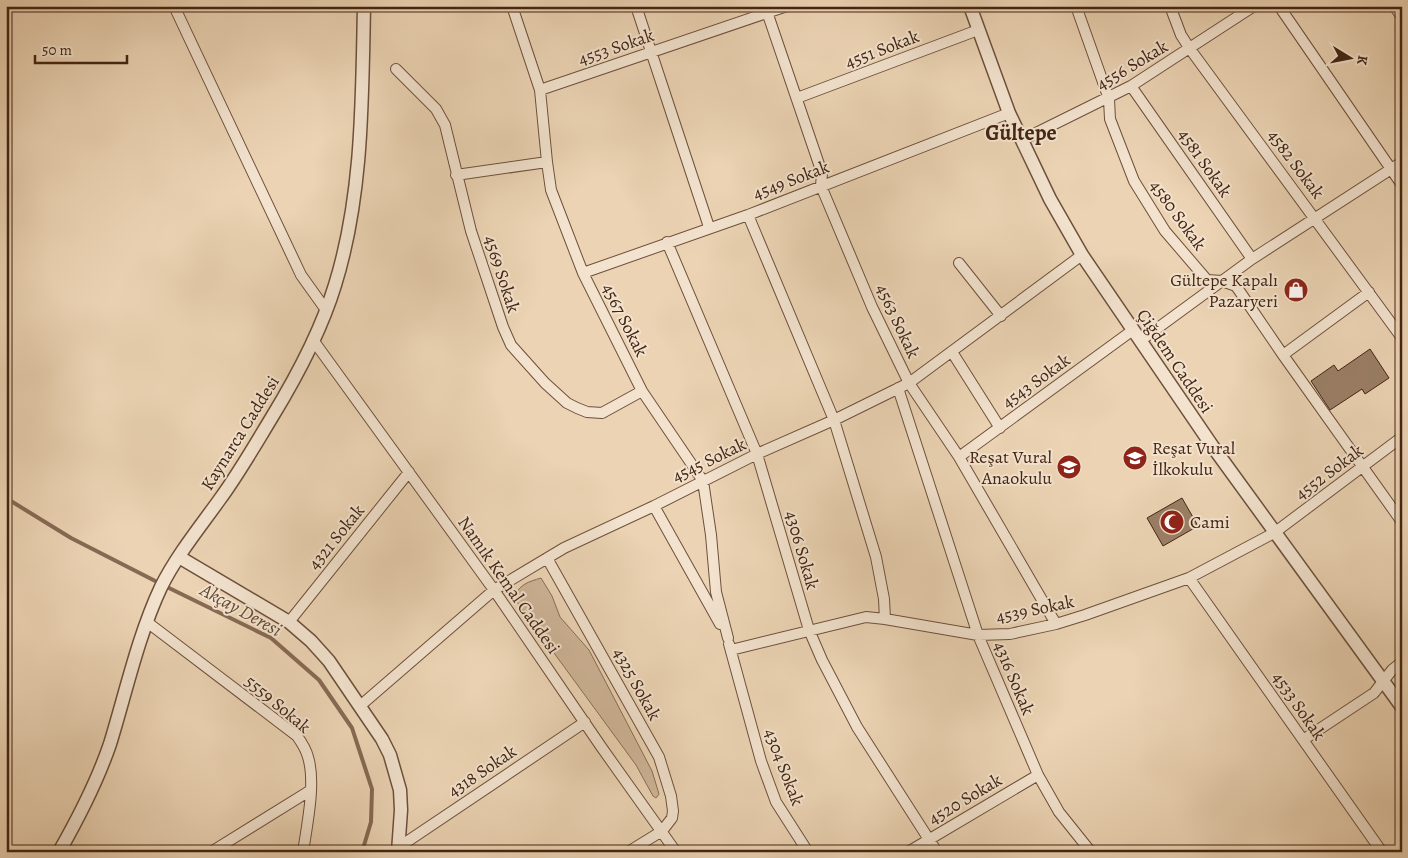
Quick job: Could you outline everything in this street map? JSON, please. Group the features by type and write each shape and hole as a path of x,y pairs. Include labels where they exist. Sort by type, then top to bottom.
{"street":[{"path":"174,6 301,275 326,310"},
{"name":"Kaynarca Caddesi","path":"58,852 84,806 99,773 147,622 169,571 222,496 273,416 313,340 335,286 354,192 360,136 364,6"},
{"name":"4567 Sokak","path":"512,6 540,90 551,190 583,273 642,391 703,481 716,592 728,638"},
{"path":"636,6 709,227"},
{"name":"4553 Sokak","path":"540,90 766,10 787,6"},
{"name":"Çiğdem Caddesi","path":"970,6 1009,113 1050,199 1082,255 1274,533 1402,707"},
{"name":"4580 Sokak","path":"1076,6 1108,99 1110,119 1134,181 1165,231 1207,280 1222,281 1236,286 1362,468 1402,522"},
{"name":"4582 Sokak","path":"1170,6 1181,35 1190,49 1402,338"},
{"name":"4556 Sokak","path":"1022,140 1131,86 1254,6"},
{"path":"1279,6 1402,184"},
{"path":"1394,6 1402,17"},
{"name":"4563 Sokak","path":"766,10 822,173 821,186 872,307 909,383 959,457 1056,624"},
{"name":"4551 Sokak","path":"797,98 978,30"},
{"name":"4569 Sokak","path":"396,70 436,109 445,125 471,231 502,327 511,344 545,383 567,403 587,412 602,413 642,391"},
{"name":"4581 Sokak","path":"1131,86 1252,259"},
{"name":"4549 Sokak","path":"583,273 748,214 1009,113"},
{"path":"456,176 547,162"},
{"name":"4543 Sokak","path":"959,457 1136,335 1222,281 1315,217 1402,162"},
{"path":"748,214 834,420 876,557 884,599 885,619"},
{"name":"4306 Sokak","path":"668,242 757,454 808,630 857,727 937,852"},
{"name":"4545 Sokak","path":"360,706 494,590 564,548 654,506 757,454 834,420 909,383 1082,255"},
{"path":"960,263 1001,316"},
{"path":"1283,355 1369,292"},
{"name":"Namık Kemal Caddesi","path":"313,340 494,590 676,852"},
{"path":"952,352 1000,428"},
{"name":"4316 Sokak","path":"898,388 978,635 1038,775 1059,812 1091,852"},
{"name":"4552 Sokak","path":"1274,533 1402,437"},
{"name":"4321 Sokak","path":"290,622 409,472"},
{"path":"654,506 728,638"},
{"name":"4539 Sokak","path":"731,650 866,617 978,635 1010,634 1056,624 1190,578 1274,533"},
{"path":"179,557 290,622 329,661 382,739 396,771 400,790 401,810 398,850"},
{"name":"4325 Sokak","path":"547,558 659,757 671,796 673,812 672,818 662,831"},
{"name":"4533 Sokak","path":"1190,578 1382,852"},
{"name":"5559 Sokak","path":"147,622 297,736 304,746 311,767 311,790 303,852"},
{"name":"4304 Sokak","path":"728,638 748,718 776,802 808,852"},
{"path":"1303,740 1374,693 1392,670 1402,662"},
{"name":"4318 Sokak","path":"398,850 585,722"},
{"name":"4520 Sokak","path":"908,852 1038,775"},
{"path":"211,852 311,790"},
{"path":"628,852 662,831"}],"shaded area":[{"path":"541,578 552,596 560,617 589,650 652,771 659,794 656,798 653,796 636,765 516,601 514,597 522,586"}],"building":[{"path":"1370,349 1389,378 1365,394 1362,389 1330,410 1311,381 1334,365 1338,371"},
{"name":"Cami","path":"1182,498 1198,526 1163,546 1147,518"}],"waterway":[{"name":"Akçay Deresi","path":"6,498 71,538 271,638 319,680 352,728 372,789 371,822 362,852"}],"place":[{"name":"Gültepe Kapalı Pazaryeri","path":"1296,290"},
{"name":"Reşat Vural İlkokulu","path":"1135,458"},
{"name":"Reşat Vural Anaokulu","path":"1069,467"},
{"name":"Cami","path":"1172,522"}],"district":[{"name":"Gültepe","path":"1021,133"}]}
